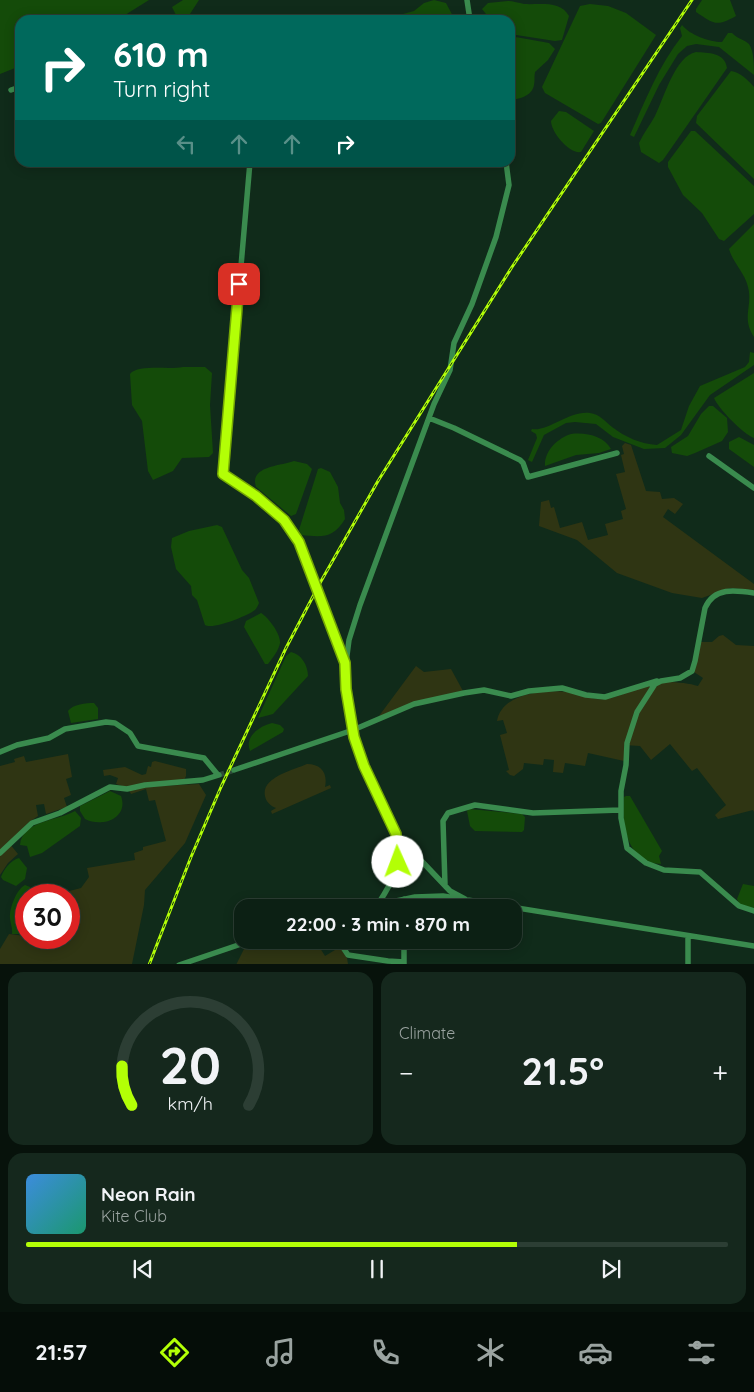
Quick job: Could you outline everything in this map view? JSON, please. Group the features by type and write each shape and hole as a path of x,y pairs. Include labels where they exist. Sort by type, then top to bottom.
{"street":[{"path":"467,0 469,15"},
{"path":"11,90 15,89"},
{"path":"250,167 223,474 256,496 294,531 345,663"},
{"path":"381,899 397,868 399,851 396,834 364,766 353,730 345,684 345,663 349,640 360,605 429,418 450,370 454,344 470,310 496,237 508,190 506,167"},
{"path":"429,418 520,460 524,463 528,477 617,453"},
{"path":"709,456 754,488"},
{"path":"234,770 353,730 414,704 484,690 510,696 528,691 562,688 586,695 604,697 623,693 649,682 680,678 692,671 705,608 709,600 728,590 754,593"},
{"path":"659,681 650,689 637,712 628,736 620,810 625,844 628,851 651,866 664,870 703,874 722,893 739,906 754,911"},
{"path":"0,752 18,744 49,738 65,728 112,722 130,732 138,746 204,758 219,775 203,780 145,785 127,789 110,787 60,813 32,823 0,853"},
{"path":"445,886 443,821 448,813 475,805 533,814 620,810"},
{"path":"396,834 450,891 465,898"},
{"path":"404,899 435,896 465,898 754,946"},
{"path":"688,936 688,964"},
{"path":"179,964 234,946"},
{"path":"344,949 348,955 404,963 404,949"}],"shaded area":[{"path":"0,0 149,0 125,15 15,15 15,68 0,74"},
{"path":"183,0 199,0 189,15 176,15 172,7"},
{"path":"434,0 446,3 452,15 399,15 414,11 424,3"},
{"path":"702,0 730,0 736,16 724,22 715,23 696,12"},
{"path":"508,1 524,4 555,5 569,16 562,40 555,41 515,35 515,15 486,15 482,9 488,3"},
{"path":"590,4 608,6 626,13 656,35 601,123 598,124 545,93 542,87 580,6"},
{"path":"682,25 695,35 717,42 722,42 728,33 732,33 747,42 753,54 754,75 719,47 696,44 687,46 678,54 659,85 634,137 630,135 659,71 682,36 680,28"},
{"path":"515,37 549,43 555,49 548,60 535,72 534,85 531,92 515,99"},
{"path":"696,52 711,53 719,56 726,63 727,68 663,160 659,163 641,152 639,143 655,116 676,69 689,55"},
{"path":"731,71 741,75 754,87 754,179 696,123 697,116"},
{"path":"559,111 566,112 594,131 581,152 571,150 554,131 551,121"},
{"path":"691,131 695,131 754,186 754,214 724,241 719,239 702,213 683,195 668,167 668,162"},
{"path":"754,224 754,337 748,324 748,287 729,249"},
{"path":"750,352 754,353 754,365 710,395 681,435 665,448 644,449 613,437 596,424 575,422 566,423 544,435 532,462 528,460 537,438 536,434 531,431 532,429 545,427 582,413 590,413 602,418 617,431 628,437 657,445 681,430 689,406 700,386 745,367 749,362"},
{"path":"205,367 212,373 210,405 213,453 209,457 182,458 173,471 153,480 148,471 142,421 132,405 130,374 147,368"},
{"path":"754,373 754,438 749,436 731,420 714,398"},
{"path":"709,406 713,406 727,418 728,432 722,441 687,456 672,453 671,447 688,436 701,414"},
{"path":"571,434 594,436 604,441 611,449 599,453 576,455 545,466 549,450 561,439"},
{"path":"739,437 754,445 754,467 729,449 729,442"},
{"path":"625,443 631,445 646,491 660,492 662,499 674,498 683,504 675,514 668,509 663,517 754,584 754,590 730,588 702,598 672,593 617,573 577,540 539,526 541,502 549,500 551,508 554,507 560,528 582,522 588,540 608,535 605,524 623,519 621,511 626,509 616,474 625,472 621,455 624,454 622,446"},
{"path":"294,461 307,464 312,469 296,514 291,516 256,487 255,480 257,475 268,468"},
{"path":"321,468 330,472 338,487 345,519 341,526 326,535 301,535 299,530 318,469"},
{"path":"217,525 222,527 242,570 249,578 259,603 255,610 245,616 230,622 209,626 205,625 197,600 192,595 191,586 176,569 171,547 172,538 189,531"},
{"path":"261,613 274,626 280,639 278,649 268,664 265,664 244,627 246,621"},
{"path":"723,635 736,645 754,646 754,812 753,810 718,819 715,815 726,805 697,768 692,771 670,744 651,760 640,746 624,745 624,761 588,753 585,766 565,763 563,773 553,772 554,760 544,759 543,765 524,763 523,769 514,776 506,771 509,770 500,735 507,733 503,720 497,721 507,704 515,699 536,692 558,691 596,699 605,699 657,682 698,686 703,678 694,672 701,642 712,642"},
{"path":"291,652 298,655 303,661 307,668 308,676 273,714 258,718 286,656"},
{"path":"416,666 424,672 451,669 463,691 379,716"},
{"path":"94,703 98,708 98,719 71,723 68,711 70,709 80,704"},
{"path":"272,723 280,725 284,729 283,732 250,751 249,741 254,732"},
{"path":"68,754 72,777 66,779 71,795 64,798 67,807 46,814 44,804 36,805 38,816 28,823 9,843 18,854 8,863 0,875 0,766 15,762 14,759 24,756 26,762"},
{"path":"155,761 186,769 184,780 125,787 116,784 118,778 110,775 104,776 103,770 125,767 142,775 146,774 148,766 151,767 152,762"},
{"path":"307,764 312,764 322,770 326,782 325,787 330,785 331,788 272,814 271,811 276,808 269,804 265,796 265,789 268,784 280,775"},
{"path":"199,784 206,795 185,843 145,890 144,905 132,964 0,964 0,949 9,934 15,935 15,949 80,949 80,888 89,877 87,868 135,860 134,853 143,850 143,847 166,841 155,800 149,801 146,789 131,794 129,790 141,787"},
{"path":"110,791 121,796 122,804 118,815 112,819 99,822 85,819 80,811 80,806"},
{"path":"630,796 662,851 659,856 661,864 650,862 640,857 629,840 625,830 623,808 624,797"},
{"path":"469,809 522,814 525,817 524,830 522,832 475,831 470,826 467,811"},
{"path":"75,811 81,818 80,826 42,853 30,857 27,846 20,845 22,837 34,826"},
{"path":"19,858 27,868 25,879 15,886 3,880 1,877 8,865"},
{"path":"743,884 754,886 754,908 740,905 737,899"},
{"path":"15,898 15,934 12,934 10,917"},
{"path":"244,949 321,949 325,956 337,949 341,949 347,958 348,964 236,964"}],"tunnel":[{"path":"219,775 234,770"}],"railway":[{"path":"149,964 191,857 221,787 286,648 320,583 378,481 512,267 692,0"}],"route":[{"path":"239,284 223,474 256,496 284,520 294,531 299,542 345,663 346,689 354,737 364,766 396,834 399,851 398,862"}]}
